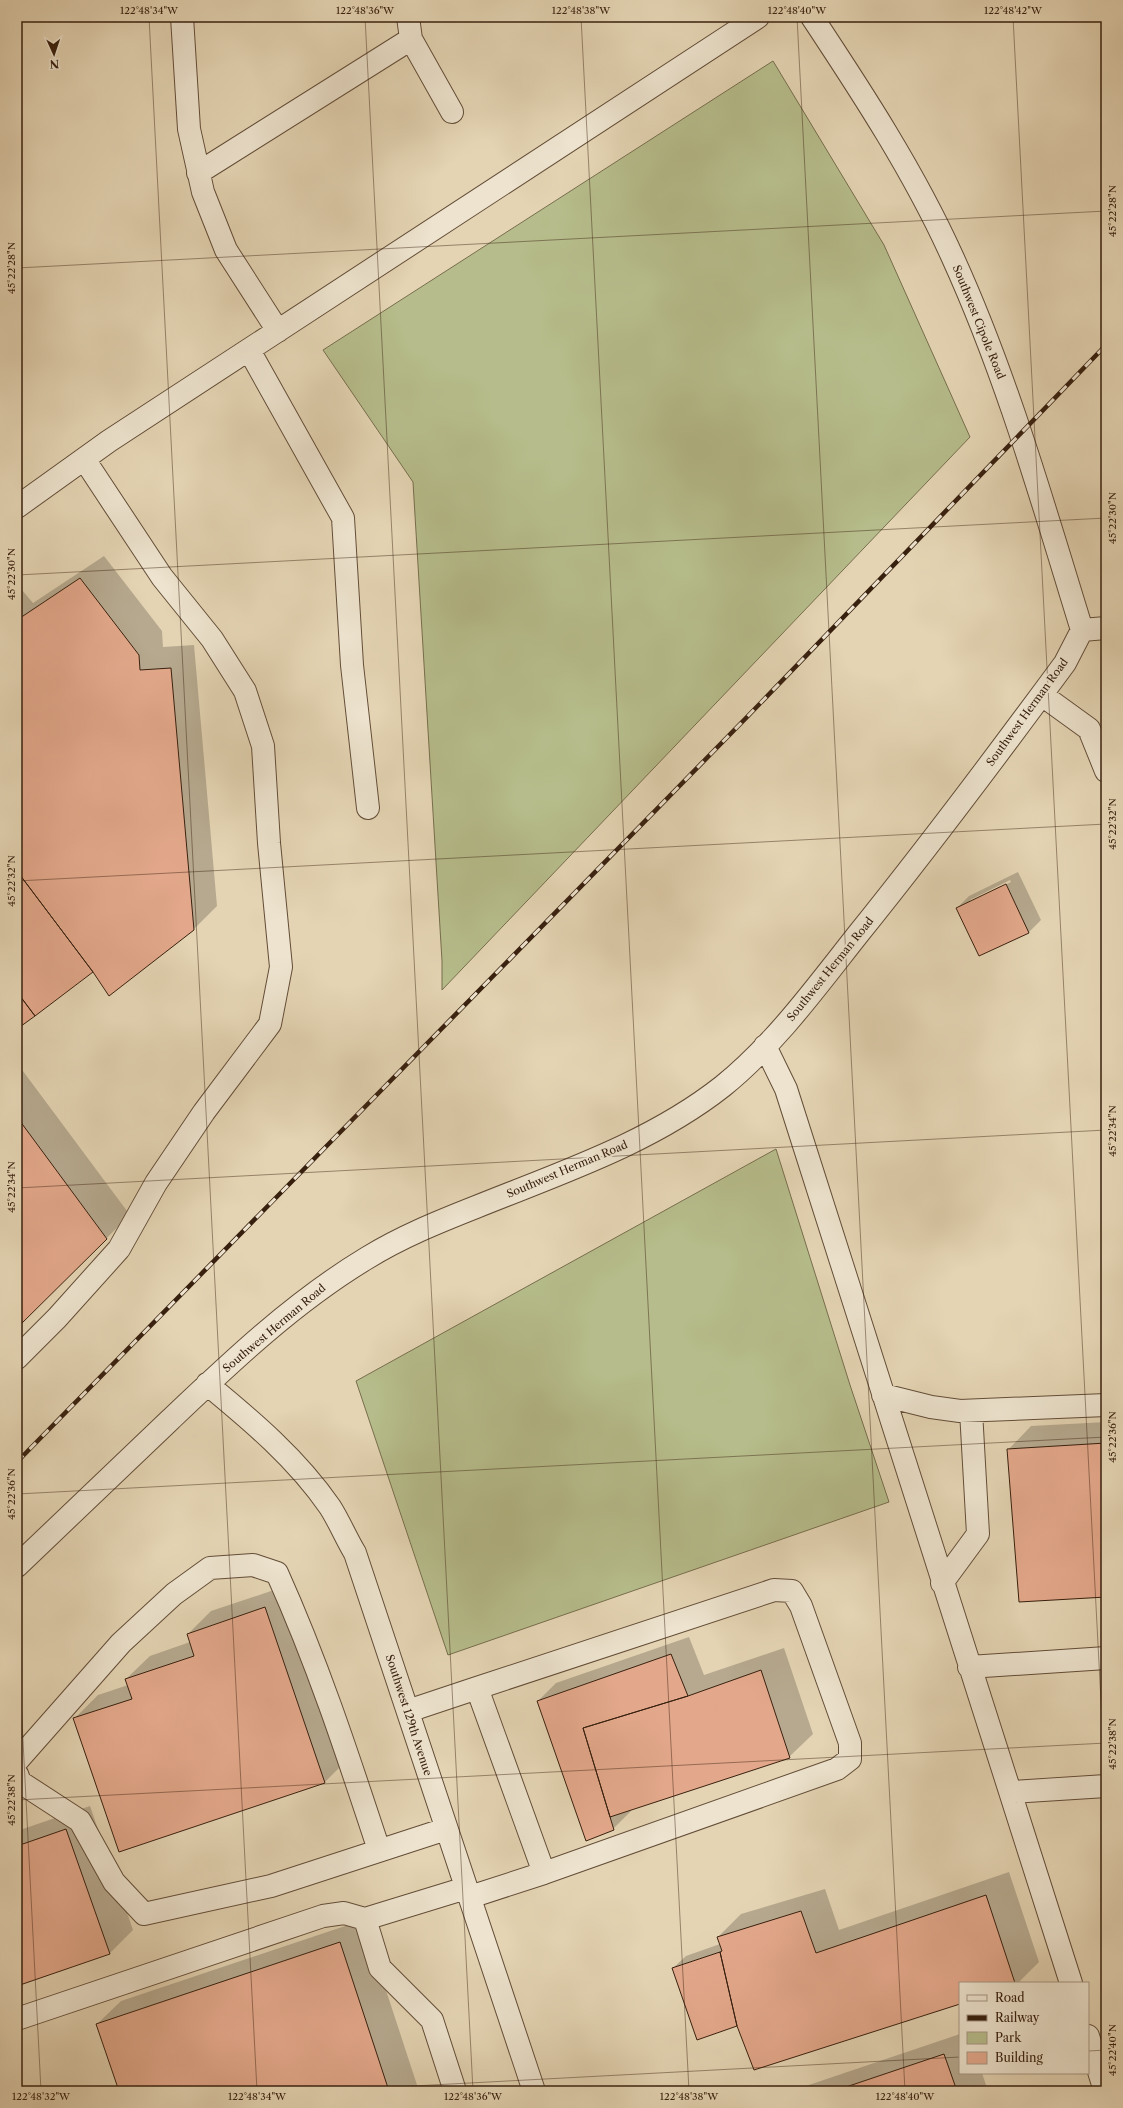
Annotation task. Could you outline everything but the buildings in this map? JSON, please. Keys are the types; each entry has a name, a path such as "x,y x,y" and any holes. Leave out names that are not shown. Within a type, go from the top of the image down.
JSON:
{"street":[{"path":"182,17 189,129 198,174 226,250 278,331"},
{"path":"408,17 411,39 452,112"},
{"path":"17,507 84,459 758,17"},
{"name":"Southwest Cipole Road","path":"812,17 863,95 910,172 952,255 988,341 1021,433 1082,630"},
{"path":"198,174 411,39"},
{"path":"249,350 343,518 352,665 368,808"},
{"path":"17,1358 57,1318 119,1249 156,1183 204,1112 270,1024 281,967 269,843 263,746 245,691 212,639 162,577 84,459"},
{"path":"1082,630 1106,628"},
{"name":"Southwest Herman Road","path":"17,1566 207,1384 266,1332 318,1290 368,1257 418,1230 611,1152 693,1107 723,1085 765,1046 801,1007 913,866 1065,663 1082,630"},
{"path":"1042,695 1097,725 1106,771"},
{"path":"765,1046 786,1089 942,1583 1011,1792 1071,1982"},
{"name":"Southwest 129th Avenue","path":"207,1384 259,1427 302,1473 330,1508 355,1553 534,2091"},
{"path":"883,1395 931,1407 960,1411 1106,1404"},
{"path":"942,1583 978,1534 971,1410"},
{"path":"17,1761 122,1643 174,1594 210,1568 253,1564 277,1573 297,1618 323,1683 379,1850"},
{"path":"17,2018 323,1916 344,1913 365,1919 544,1873 837,1769 850,1759 850,1743 801,1606 792,1591 774,1590 408,1711"},
{"path":"969,1666 1106,1658"},
{"path":"477,1688 544,1873"},
{"path":"17,1774 20,1782 80,1821 114,1882 144,1914 271,1886 446,1828"},
{"path":"1011,1792 1106,1786"},
{"path":"365,1919 380,1968 432,2020 455,2091"},
{"path":"1089,2039 1105,2091"}],"green space":[{"path":"773,61 884,245 970,437 442,990 442,961 413,482 323,350"},
{"path":"776,1149 850,1385 889,1502 448,1655 356,1381"}],"railway":[{"path":"17,1462 747,717 1106,345"}]}
